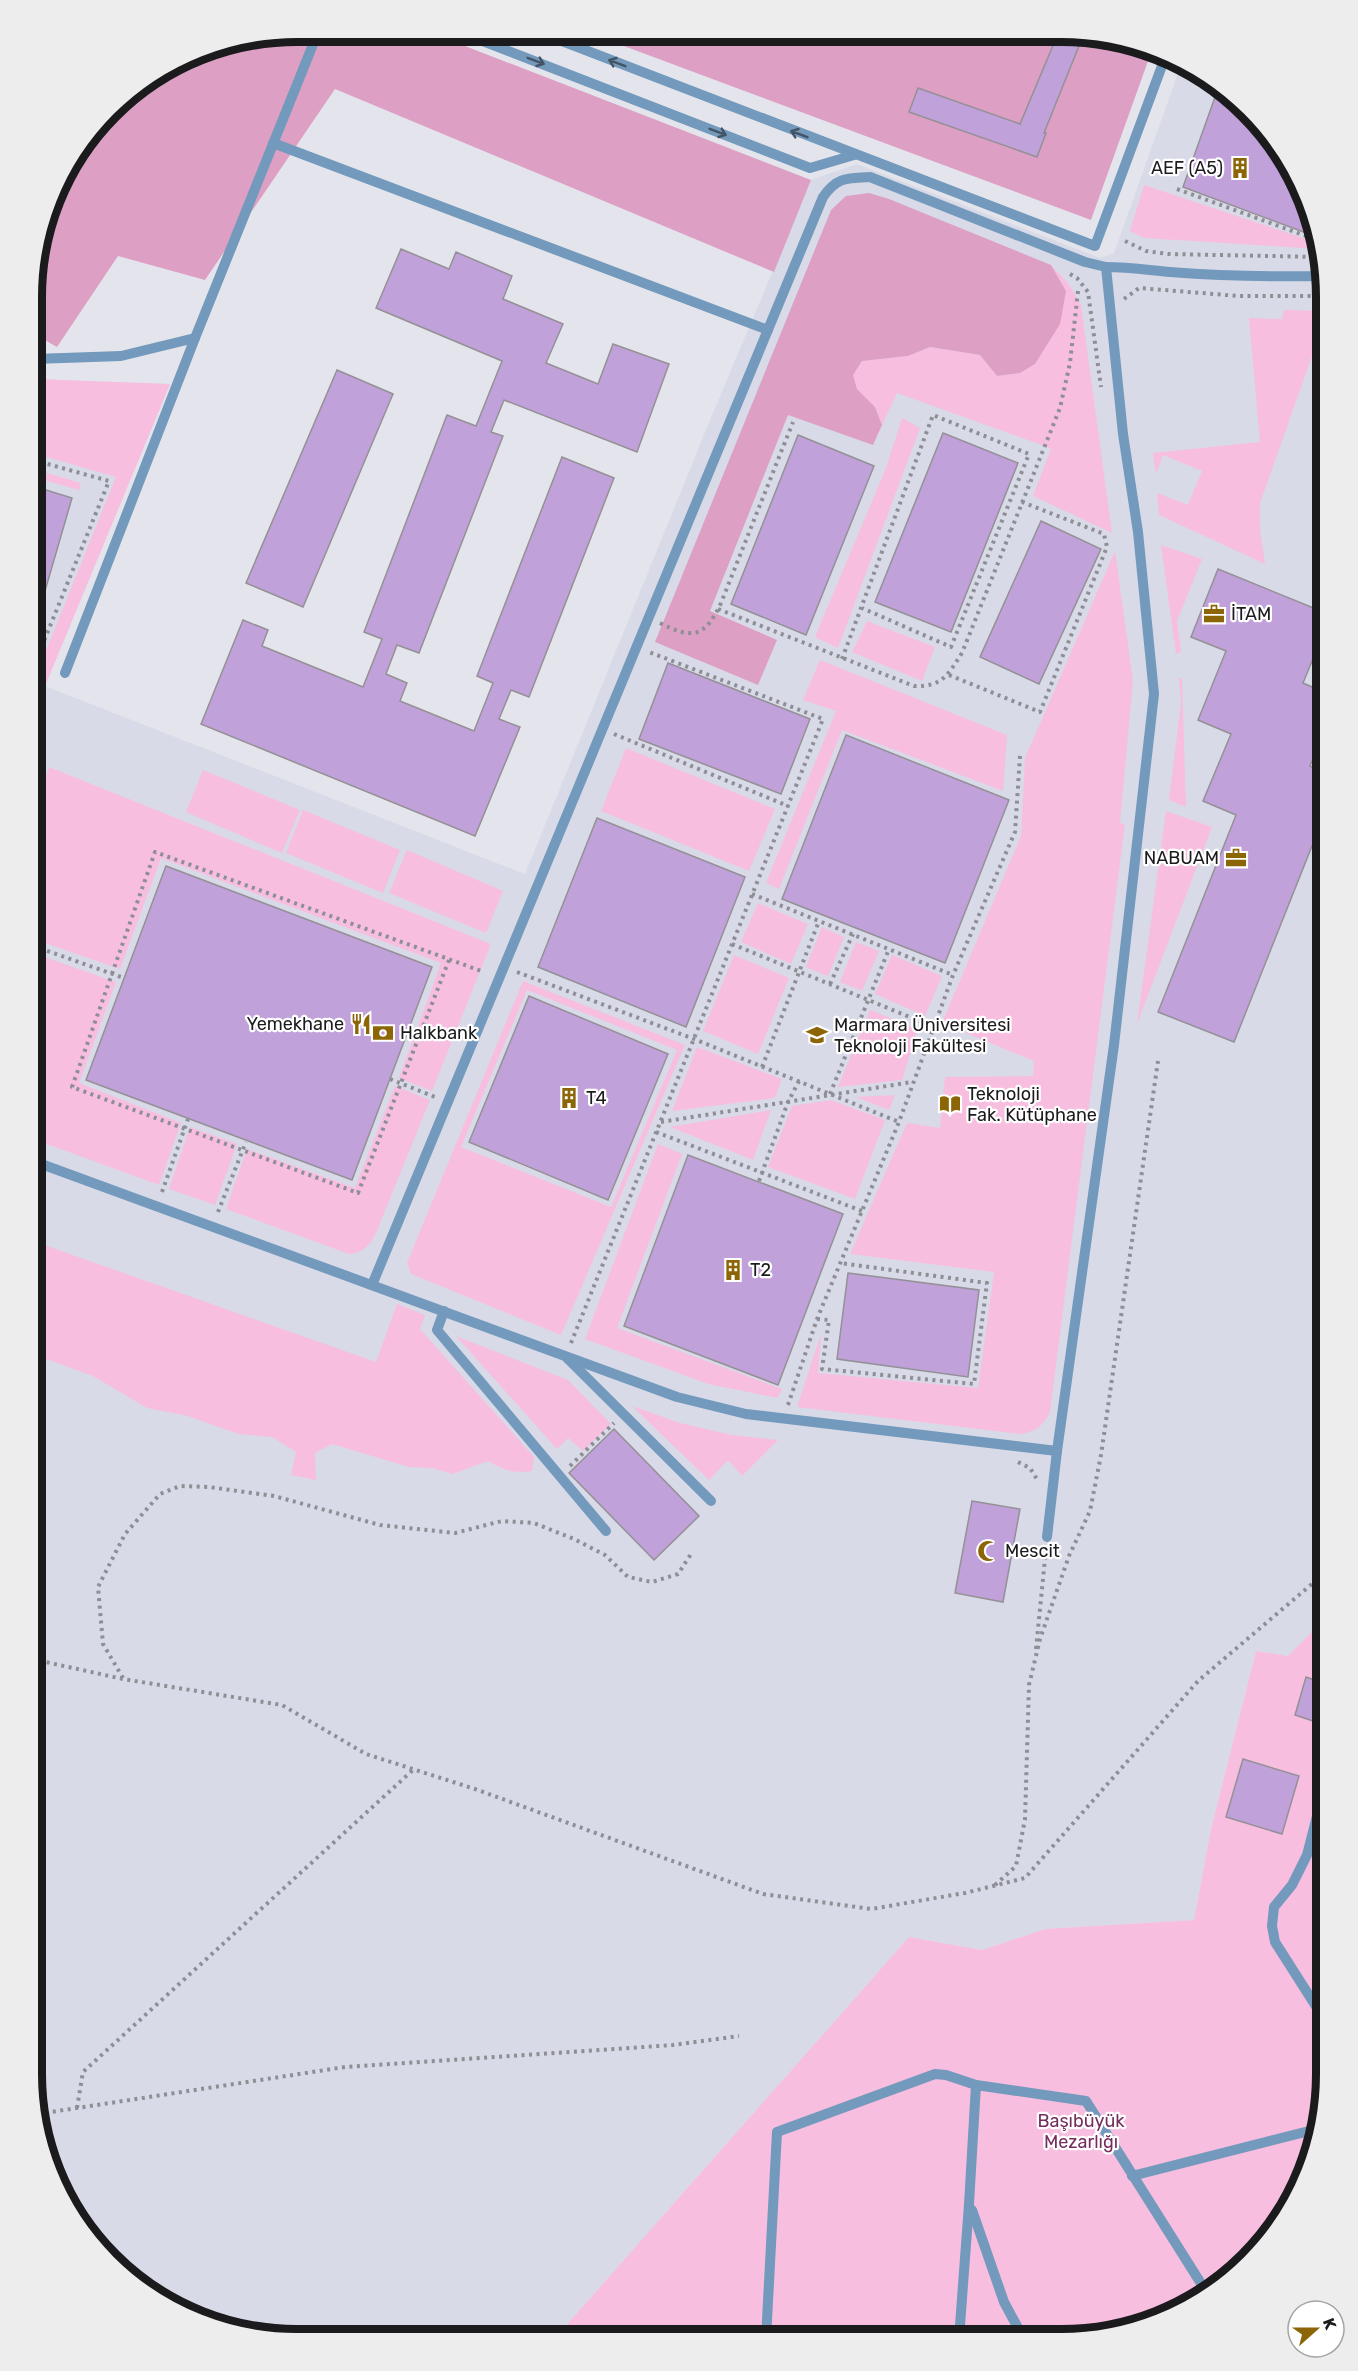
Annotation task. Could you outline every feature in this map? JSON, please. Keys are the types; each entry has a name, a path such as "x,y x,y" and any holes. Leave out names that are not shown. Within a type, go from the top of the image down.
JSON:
{"lane":[{"path":"65,673 195,338 314,42"},
{"path":"485,42 810,168 854,155"},
{"path":"564,42 1095,246 1163,63"},
{"path":"273,143 768,330"},
{"path":"372,1285 823,197 832,184 850,178 870,177 1085,262 1106,267 1268,277 1315,276"},
{"path":"1047,1537 1116,1034 1154,694 1138,532 1123,434 1106,267"},
{"path":"42,359 121,356 195,338"},
{"path":"42,1164 444,1311 567,1351 677,1397 711,1407 783,1419 1057,1451"},
{"path":"444,1311 437,1330 606,1531"},
{"path":"567,1351 623,1415 711,1501"},
{"path":"1316,1820 1307,1855 1292,1885 1274,1907 1272,1926 1275,1942 1316,2006"},
{"path":"767,2329 777,2132 935,2074 946,2075 976,2085 1086,2101 1203,2286"},
{"path":"959,2329 976,2085"},
{"path":"1132,2176 1309,2131"},
{"path":"969,2204 1004,2302 1019,2329"}],"path":[{"path":"1176,189 1308,237"},
{"path":"1125,241 1146,251 1168,254 1313,257"},
{"path":"1069,273 1077,278 1088,292 1102,398"},
{"path":"718,609 914,686 930,686 949,675 962,653 1060,408 1071,363 1078,291"},
{"path":"842,659 933,415 1029,454 951,647 862,608"},
{"path":"648,619 678,632 691,633 709,625 718,609 793,422"},
{"path":"42,462 109,481 42,646"},
{"path":"949,675 1040,712 1107,547 1104,534 1023,502"},
{"path":"570,1344 823,719 648,651"},
{"path":"614,734 788,806"},
{"path":"783,1419 817,1319 899,1122 953,975 1015,832 1020,756"},
{"path":"449,960 358,1193 72,1087 155,852 484,972"},
{"path":"752,894 953,975"},
{"path":"762,1067 819,921"},
{"path":"830,984 853,934"},
{"path":"732,944 934,1027"},
{"path":"42,949 124,978"},
{"path":"830,1095 889,949"},
{"path":"510,976 514,964"},
{"path":"518,972 694,1039 899,1122"},
{"path":"995,1886 1016,1866 1025,1820 1029,1685 1040,1639 1069,1556 1090,1511 1101,1455 1158,1061"},
{"path":"390,1079 435,1097"},
{"path":"759,1181 788,1102 799,1081"},
{"path":"660,1122 912,1082"},
{"path":"162,1192 188,1119"},
{"path":"656,1132 862,1211"},
{"path":"218,1212 246,1142"},
{"path":"156,1195 168,1199"},
{"path":"213,1215 224,1219"},
{"path":"817,1319 829,1320 822,1369 974,1384 987,1283 840,1263"},
{"path":"560,1476 623,1415"},
{"path":"123,1679 103,1644 98,1587 125,1534 160,1494 180,1486 209,1487 274,1496 380,1525 455,1533 502,1521 534,1523 574,1539 605,1555 628,1577 652,1582 678,1574 691,1554"},
{"path":"1034,1665 1047,1537"},
{"path":"42,1661 123,1679 282,1706 366,1754 415,1768 763,1894 872,1910 1025,1878 1198,1681 1316,1581"},
{"path":"77,2108 83,2072 415,1768"},
{"path":"45,2113 345,2067 673,2045 739,2036"}],"shaded area":[{"path":"297,42 455,42 811,180 774,272 335,89 205,280 118,256 57,347 42,339 44,264 61,199 76,169 105,129 129,105 155,85 199,61 247,47"},
{"path":"613,42 1061,42 1111,47 1149,58 1091,220"},
{"path":"1179,71 1229,105 1253,129 1282,169 1297,199 1307,231 1314,264 1316,297 1316,1628 1288,1656 1256,1651 1211,1829 1194,1920 1045,1929 982,1950 909,1937 563,2329 297,2329 247,2324 199,2310 169,2295 129,2266 105,2242 85,2216 61,2172 44,2107 42,2074 42,379 170,384 45,686 525,874 710,420 811,180 857,164 1100,258 1114,253"},
{"path":"869,193 1051,265 1066,291 1060,324 1035,364 1020,373 997,376 980,355 930,347 908,356 862,361 853,375 857,389 875,407 882,425 873,445 788,415 710,611 777,640 758,685 655,642 831,210 846,196"}],"green space":[{"path":"1144,185 1309,240 1311,249 1144,238 1130,231"},
{"path":"1051,265 1068,283 1081,305 1112,533 1033,496 1051,449 1039,444 897,393 873,445 882,425 875,407 857,389 852,375 862,361 908,356 930,347 980,355 997,376 1020,373 1035,364 1066,291"},
{"path":"1284,310 1316,311 1316,345 1260,503 1260,530 1265,564 1159,515 1157,493 1188,505 1202,471 1163,455 1156,474 1153,453 1260,442 1249,318 1282,319"},
{"path":"42,379 170,384 42,689 42,661 116,477 42,456"},
{"path":"902,418 920,428 838,648 815,637 886,468"},
{"path":"42,472 81,483 79,490 42,480"},
{"path":"1161,545 1202,559 1177,621 1181,652 1176,654"},
{"path":"1115,551 1133,681 1120,823 1125,824 1050,1412 1038,1427 1021,1434 797,1407 821,1334 818,1373 978,1388 994,1272 850,1254 907,1123 940,1128 945,1077 1033,1076 1034,1061 942,1023 1021,836 1025,758"},
{"path":"867,621 935,647 922,681 852,652"},
{"path":"820,660 1007,735 1003,791 842,730 779,889 766,883 836,711 803,700"},
{"path":"1179,678 1182,678 1186,807 1169,800 1181,703"},
{"path":"626,748 775,809 749,871 601,811"},
{"path":"49,767 491,944 432,1091 399,1078 441,963 161,858 120,969 42,942 42,792"},
{"path":"203,770 300,810 282,853 186,812"},
{"path":"303,810 400,850 383,893 286,853"},
{"path":"1166,811 1212,827 1137,1024"},
{"path":"407,850 503,891 486,933 389,893"},
{"path":"758,903 808,924 791,964 741,942"},
{"path":"822,927 844,937 828,976 806,967"},
{"path":"856,942 879,951 862,991 840,982"},
{"path":"734,955 789,978 758,1054 703,1031"},
{"path":"892,955 942,976 925,1016 875,994"},
{"path":"42,956 116,982 79,1083 181,1123 159,1185 42,1142"},
{"path":"523,981 685,1045 561,1335 411,1274 407,1263","holes":["527,990 677,1050 611,1207 461,1147"]},
{"path":"870,1010 918,1029 902,1080 838,1087"},
{"path":"697,1047 782,1079 775,1098 672,1111"},
{"path":"395,1086 430,1100 376,1233 366,1248 349,1254 226,1209 247,1149 355,1188"},
{"path":"895,1095 889,1110 856,1097"},
{"path":"831,1100 885,1120 855,1199 768,1167 792,1106"},
{"path":"771,1110 753,1160 670,1127"},
{"path":"190,1127 237,1144 215,1205 169,1189"},
{"path":"658,1144 682,1154 617,1328 782,1389 778,1398 708,1384 585,1339"},
{"path":"42,1244 376,1362 397,1304 425,1315 420,1329 534,1457 532,1471 509,1470 488,1461 453,1474 432,1468 409,1467 332,1444 315,1453 316,1480 291,1475 296,1452 272,1437 238,1434 188,1416 147,1408 93,1376 49,1360 42,1361"},
{"path":"456,1336 568,1380 611,1424 583,1451 568,1438 557,1449"},
{"path":"632,1406 680,1423 732,1435 778,1440 742,1476 728,1460 709,1480"},
{"name":"Başıbüyük Mezarlığı","path":"1316,1628 1316,2074 1314,2107 1297,2172 1282,2202 1253,2242 1229,2266 1189,2295 1159,2310 1094,2327 1061,2329 563,2329 909,1937 982,1950 1045,1929 1194,1920 1211,1829 1256,1651 1288,1656"}],"building":[{"path":"1054,42 1080,43 1044,133 1046,133 1037,157 909,112 918,88 1020,124"},
{"name":"AEF (A5)","path":"1216,95 1253,129 1273,155 1297,199 1308,234 1183,187"},
{"path":"401,249 449,269 456,252 512,276 503,299 563,324 546,363 598,384 613,344 669,364 637,452 504,400 491,432 503,436 419,653 397,645 386,674 407,683 400,701 474,731 493,683 477,676 562,457 614,478 529,697 511,690 499,719 520,727 475,836 201,724 243,620 268,630 262,646 363,687 382,639 364,632 447,415 476,426 502,361 376,308"},
{"path":"337,370 393,394 303,607 246,583"},
{"path":"943,433 1018,463 951,632 875,602"},
{"path":"798,435 874,466 806,635 731,604"},
{"path":"42,489 72,498 42,601"},
{"path":"1041,521 1101,549 1039,684 980,657"},
{"path":"1218,569 1316,609 1316,651 1303,683 1316,689 1316,751 1310,766 1316,769 1316,848 1312,846 1234,1042 1158,1012 1236,815 1203,801 1231,734 1198,720 1226,651 1191,637"},
{"path":"668,663 810,719 781,794 639,739"},
{"path":"846,735 1009,800 945,963 782,899"},
{"path":"597,818 745,877 686,1027 538,967"},
{"name":"Yemekhane","path":"166,866 432,967 352,1180 86,1080"},
{"name":"T4","path":"529,996 668,1054 608,1200 469,1142"},
{"name":"T2","path":"688,1155 843,1214 778,1385 624,1326"},
{"path":"848,1273 979,1290 968,1377 837,1359"},
{"path":"614,1429 699,1516 654,1560 569,1473"},
{"name":"Mescit","path":"972,1501 1020,1509 1003,1602 955,1593"},
{"path":"1306,1677 1316,1680 1316,1722 1295,1715"},
{"path":"1243,1759 1299,1776 1282,1834 1226,1817"}],"place":[{"name":"AEF (A5)","path":"1240,168"},
{"name":"İTAM","path":"1214,614"},
{"name":"NABUAM","path":"1236,858"},
{"name":"Yemekhane","path":"361,1024"},
{"name":"Halkbank","path":"383,1033"},
{"name":"Marmara Üniversitesi Teknoloji Fakültesi","path":"817,1035"},
{"name":"T4","path":"569,1098"},
{"name":"Teknoloji Fak. Kütüphane","path":"950,1104"},
{"name":"T2","path":"733,1270"},
{"name":"Mescit","path":"988,1551"}]}
